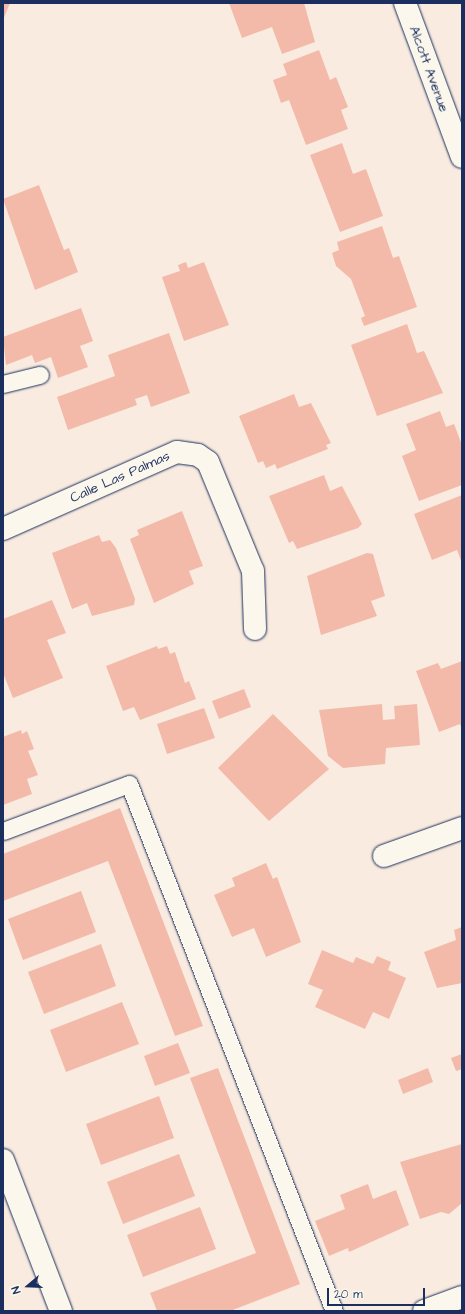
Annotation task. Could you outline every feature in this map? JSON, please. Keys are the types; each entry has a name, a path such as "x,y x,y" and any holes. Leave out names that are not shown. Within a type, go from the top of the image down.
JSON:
{"street":[{"name":"Alcott Avenue","path":"405,3 462,157"},
{"name":"Calle Las Palmas","path":"3,529 177,452 198,455 208,462 253,571 255,629"},
{"path":"384,856 462,828"},
{"path":"3,1160 8,1187 61,1311"},
{"path":"424,1311 462,1298"}],"lane":[{"path":"3,384 40,375"},
{"path":"3,830 129,784 334,1311"}],"building":[{"path":"3,3 10,3 3,20"},
{"path":"229,3 304,3 315,42 282,54 272,27 242,38"},
{"path":"319,50 330,80 336,77 348,107 341,110 348,129 306,145 289,100 281,103 273,80 287,75 283,64"},
{"path":"342,143 353,174 366,169 383,216 340,232 310,155"},
{"path":"39,185 64,250 69,248 78,272 35,290 3,199"},
{"path":"382,226 393,258 399,256 417,307 364,326 361,318 365,316 351,279 336,266 332,253 339,250 337,242"},
{"path":"186,262 188,268 204,262 229,325 184,341 162,277 180,271 178,265"},
{"path":"81,308 93,341 80,346 88,367 58,378 51,357 35,363 32,355 6,365 3,337"},
{"path":"407,324 417,353 424,351 443,393 377,416 351,345"},
{"path":"169,333 190,393 151,407 147,395 135,399 137,405 68,430 57,397 115,376 108,355"},
{"path":"294,394 299,407 311,403 331,443 326,445 328,449 277,469 275,464 266,468 263,461 258,463 239,416"},
{"path":"440,411 446,427 454,424 462,445 462,485 419,501 402,456 416,450 406,424"},
{"path":"324,475 330,491 342,486 362,524 358,528 297,549 293,541 289,543 269,496"},
{"path":"462,495 462,563 457,550 432,560 414,514"},
{"path":"182,511 203,566 189,571 194,584 154,603 130,539 139,535 137,530"},
{"path":"99,535 102,542 110,540 116,548 135,599 134,605 92,616 87,603 72,609 52,553"},
{"path":"367,553 373,554 385,596 371,601 377,616 321,635 307,576"},
{"path":"52,600 66,633 47,640 63,678 13,698 3,673 3,619"},
{"path":"157,646 158,649 167,646 170,654 175,652 185,683 189,681 196,699 140,720 134,707 123,711 106,666"},
{"path":"462,661 462,730 460,724 439,732 416,671 438,663 441,669"},
{"path":"244,689 251,707 219,719 212,701"},
{"path":"382,704 383,720 395,719 394,706 417,704 420,745 386,748 385,764 343,768 328,756 319,710"},
{"path":"204,708 215,738 167,754 157,724"},
{"path":"273,714 329,769 269,821 218,768"},
{"path":"21,730 22,734 27,731 34,749 28,751 38,775 27,779 32,794 3,805 3,737"},
{"path":"120,808 203,1026 175,1036 108,861 3,901 3,854"},
{"path":"266,863 273,879 277,877 301,942 266,957 254,928 232,937 214,895 235,886 232,878"},
{"path":"81,891 96,932 23,960 8,919"},
{"path":"462,927 462,983 437,988 424,952 456,940 454,930"},
{"path":"101,944 116,986 44,1014 28,972"},
{"path":"322,950 353,963 356,957 373,964 377,956 391,962 388,970 406,978 389,1019 373,1012 365,1029 315,1007 323,990 308,984"},
{"path":"122,1002 139,1044 66,1072 50,1030"},
{"path":"178,1043 190,1073 155,1086 144,1056"},
{"path":"462,1054 462,1069 456,1071 451,1058"},
{"path":"218,1068 300,1284 230,1311 157,1311 150,1293 256,1253 190,1078"},
{"path":"428,1068 433,1082 403,1094 398,1080"},
{"path":"159,1096 174,1138 101,1165 86,1124"},
{"path":"462,1144 462,1203 449,1214 441,1212 420,1219 400,1162"},
{"path":"179,1154 195,1196 123,1224 107,1182"},
{"path":"368,1184 373,1199 396,1190 409,1225 349,1252 348,1248 329,1256 315,1221 345,1209 340,1195"},
{"path":"200,1207 216,1249 143,1277 127,1235"}]}
